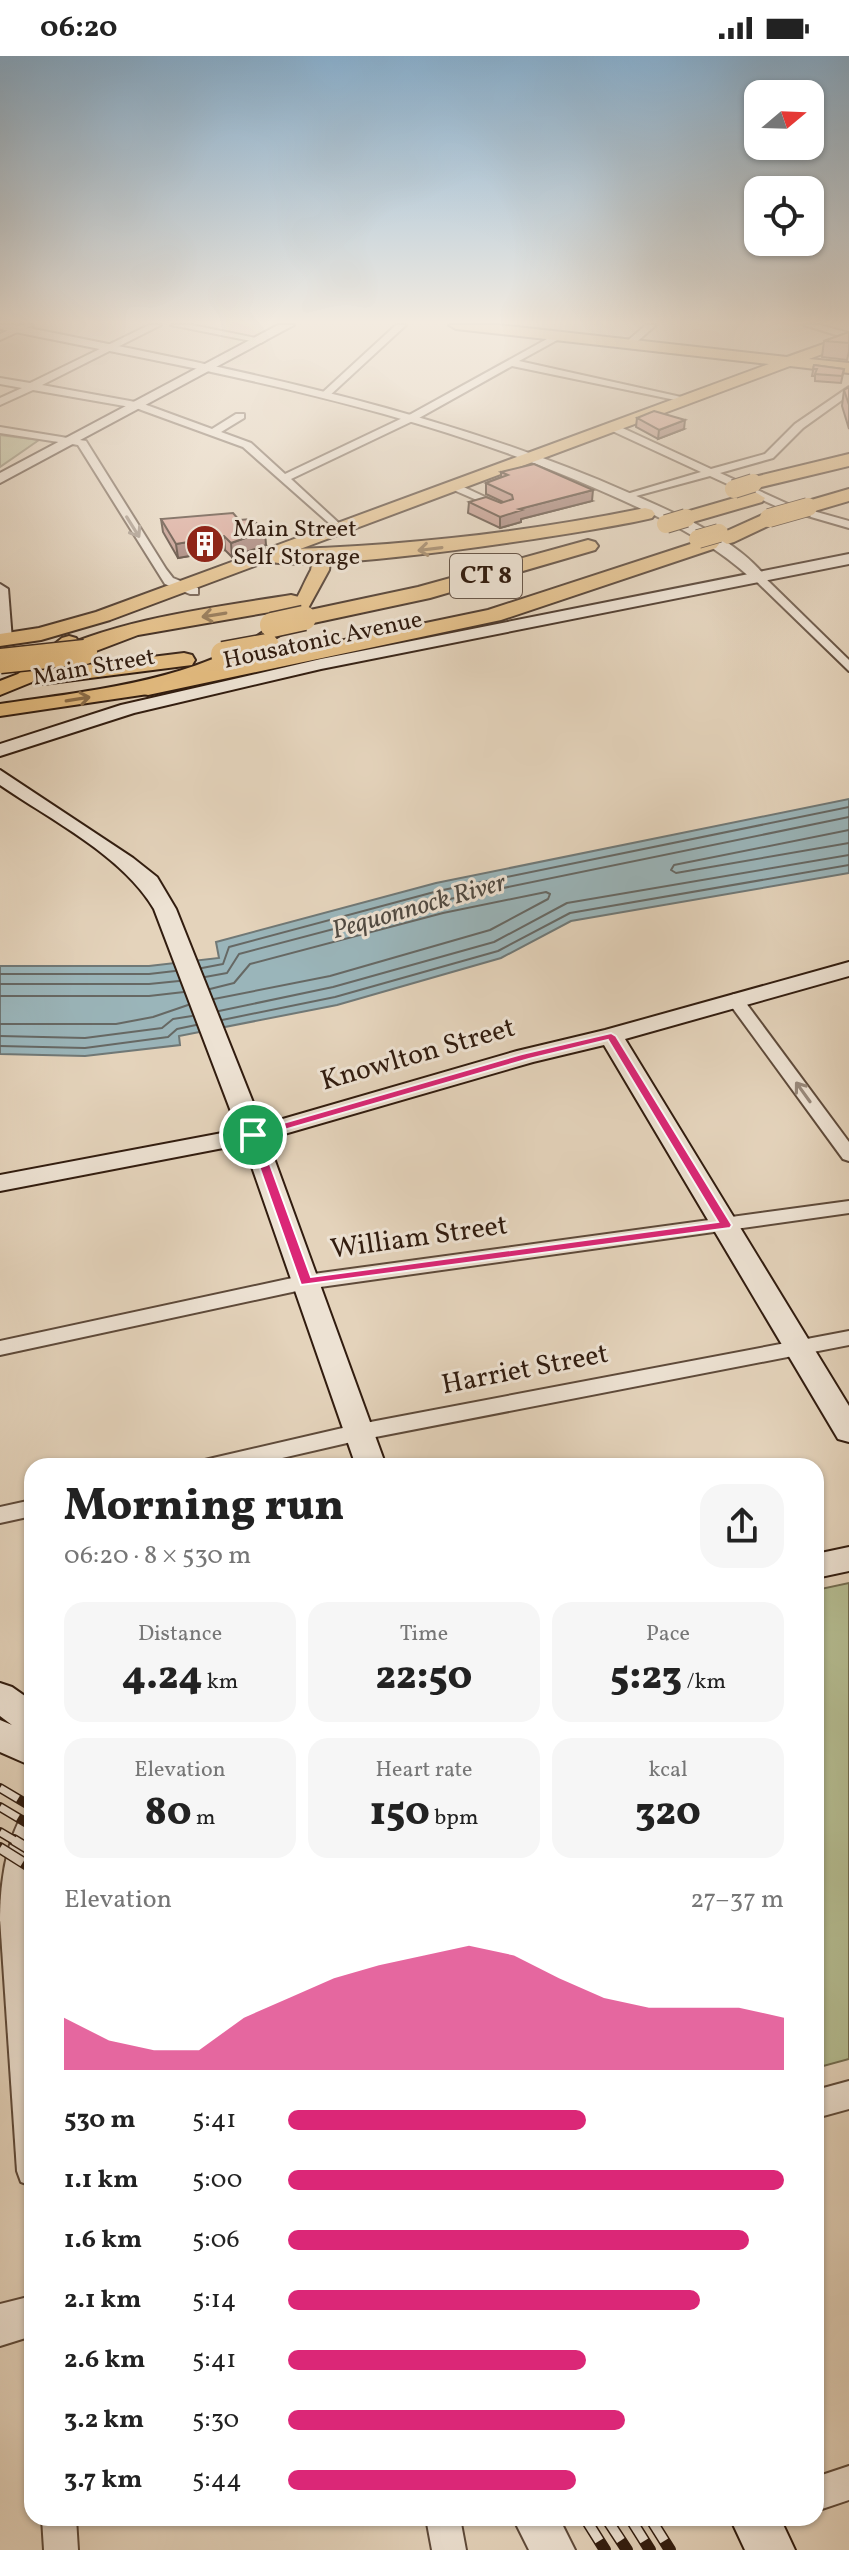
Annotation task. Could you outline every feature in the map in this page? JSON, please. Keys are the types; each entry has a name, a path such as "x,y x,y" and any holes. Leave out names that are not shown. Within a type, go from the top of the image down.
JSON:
{"highway":[{"path":"754,491 849,460"},
{"name":"CT 8","path":"0,682 41,672 223,654 270,635 298,610 457,584 666,516 754,491 849,472"},
{"path":"148,688 493,615 769,518 849,495"},
{"path":"264,556 310,548 380,554 666,516"},
{"path":"41,672 81,645 122,631 298,610 316,598 437,574 666,516"},
{"name":"CT 8","path":"2,647 270,635 469,604 713,538"}],"main road":[{"path":"0,479 72,441"},
{"path":"310,548 338,528 572,441"},
{"name":"Main Street","path":"2,705 148,688 223,661 293,619 320,570 320,562 310,548"},
{"name":"Main Street","path":"2,647 187,588 264,556"},
{"name":"Housatonic Avenue","path":"0,750 128,709 209,689 849,559"},
{"name":"Main Street","path":"2,705 25,678 41,672 80,643 187,588"},
{"path":"0,589 2,647"},
{"name":"Main Street","path":"80,643 103,616"},
{"path":"0,776 126,862 149,882 165,909 253,1135 368,1458"},
{"name":"Knowlton Street","path":"0,1183 253,1135 526,1056 611,1036 849,969"},
{"path":"611,1036 849,1431"},
{"path":"824,1564 849,1559"},
{"path":"0,1697 24,1714"},
{"path":"0,1735 24,1747"},
{"path":"758,2526 771,2550"}],"street":[{"path":"78,441 161,571 169,581 187,588"},
{"path":"236,441 254,449 338,528"},
{"path":"285,478 362,441"},
{"path":"489,441 625,496 724,545 849,667"},
{"path":"644,441 784,506 849,525"},
{"path":"625,496 769,456 784,441"},
{"path":"453,486 504,509"},
{"path":"734,999 849,1155"},
{"name":"William Street","path":"0,1348 306,1282 849,1207"},
{"name":"Harriet Street","path":"248,1458 360,1432 849,1338"},
{"path":"0,1515 24,1510"},
{"path":"22,1916 24,1967"},
{"path":"824,2102 849,2095"},
{"path":"0,2325 24,2318"},
{"path":"824,2491 849,2483"},
{"path":"60,2526 61,2550"},
{"path":"444,2526 449,2550"},
{"path":"540,2526 553,2550"}],"green space":[{"path":"0,441 37,441 0,467"},
{"path":"849,1583 849,2059 824,2066 824,1588"}],"water":[{"name":"Pequonnock River","path":"849,799 849,873 571,921 501,958 337,1005 179,1036 180,1045 85,1056 0,1054 0,966 149,966 219,958 216,942 436,883"}],"building":[{"path":"534,464 593,490 500,517 469,502 486,497 501,503 513,499 512,495 486,483 508,475 501,472"},
{"path":"233,513 239,520 252,519 265,531 231,543 224,536 176,544 161,519"}],"railway":[{"path":"0,1788 24,1802"},
{"path":"0,1807 24,1821"},
{"path":"0,1832 17,1842"},
{"path":"14,1840 24,1846"},
{"path":"0,1848 24,1863"},
{"path":"590,2526 605,2550"},
{"path":"611,2526 627,2550"},
{"path":"635,2526 650,2550"},
{"path":"655,2526 670,2550"}],"place":[{"name":"Main Street Self Storage","path":"205,544"}],"route":[{"path":"611,1036 726,1225 306,1282 253,1135 526,1056 611,1036"}]}
